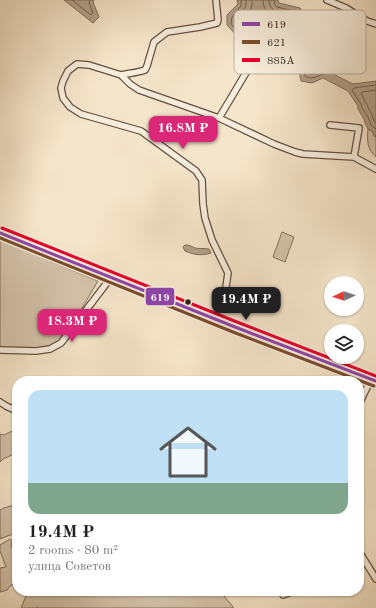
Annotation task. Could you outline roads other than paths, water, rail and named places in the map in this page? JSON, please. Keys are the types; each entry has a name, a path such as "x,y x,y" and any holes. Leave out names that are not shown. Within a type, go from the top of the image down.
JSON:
{"main road":[{"path":"0,233 213,319 363,376"}],"street":[{"path":"121,75 138,73 145,70 154,42 167,32 217,23 216,0"},
{"path":"327,0 349,10"},
{"path":"366,20 376,24"},
{"path":"213,319 226,287 228,273 212,240 205,218 202,180 196,171 141,132 81,114 70,107 63,98 61,88 68,71 77,64 89,65 121,75 139,90 219,118 274,144 295,152 303,154 354,157 376,169"},
{"path":"219,118 245,74"},
{"path":"330,125 359,128 354,157"},
{"path":"0,350 36,351 50,349 61,343 110,277"},
{"path":"364,395 373,380"},
{"path":"0,402 12,409"},
{"path":"364,560 376,579"}],"water":[{"path":"64,0 94,0 93,2 99,17 93,23"},
{"path":"237,0 278,0 279,3 300,8 301,10 234,10 234,33 227,25 227,15 238,4"},
{"path":"300,74 333,74 353,84 376,81 376,136 374,136 373,132 368,129 358,106 348,91 323,78 312,83 301,81"},
{"path":"185,245 195,248 209,249 211,253 198,255 185,251 183,247"}]}
